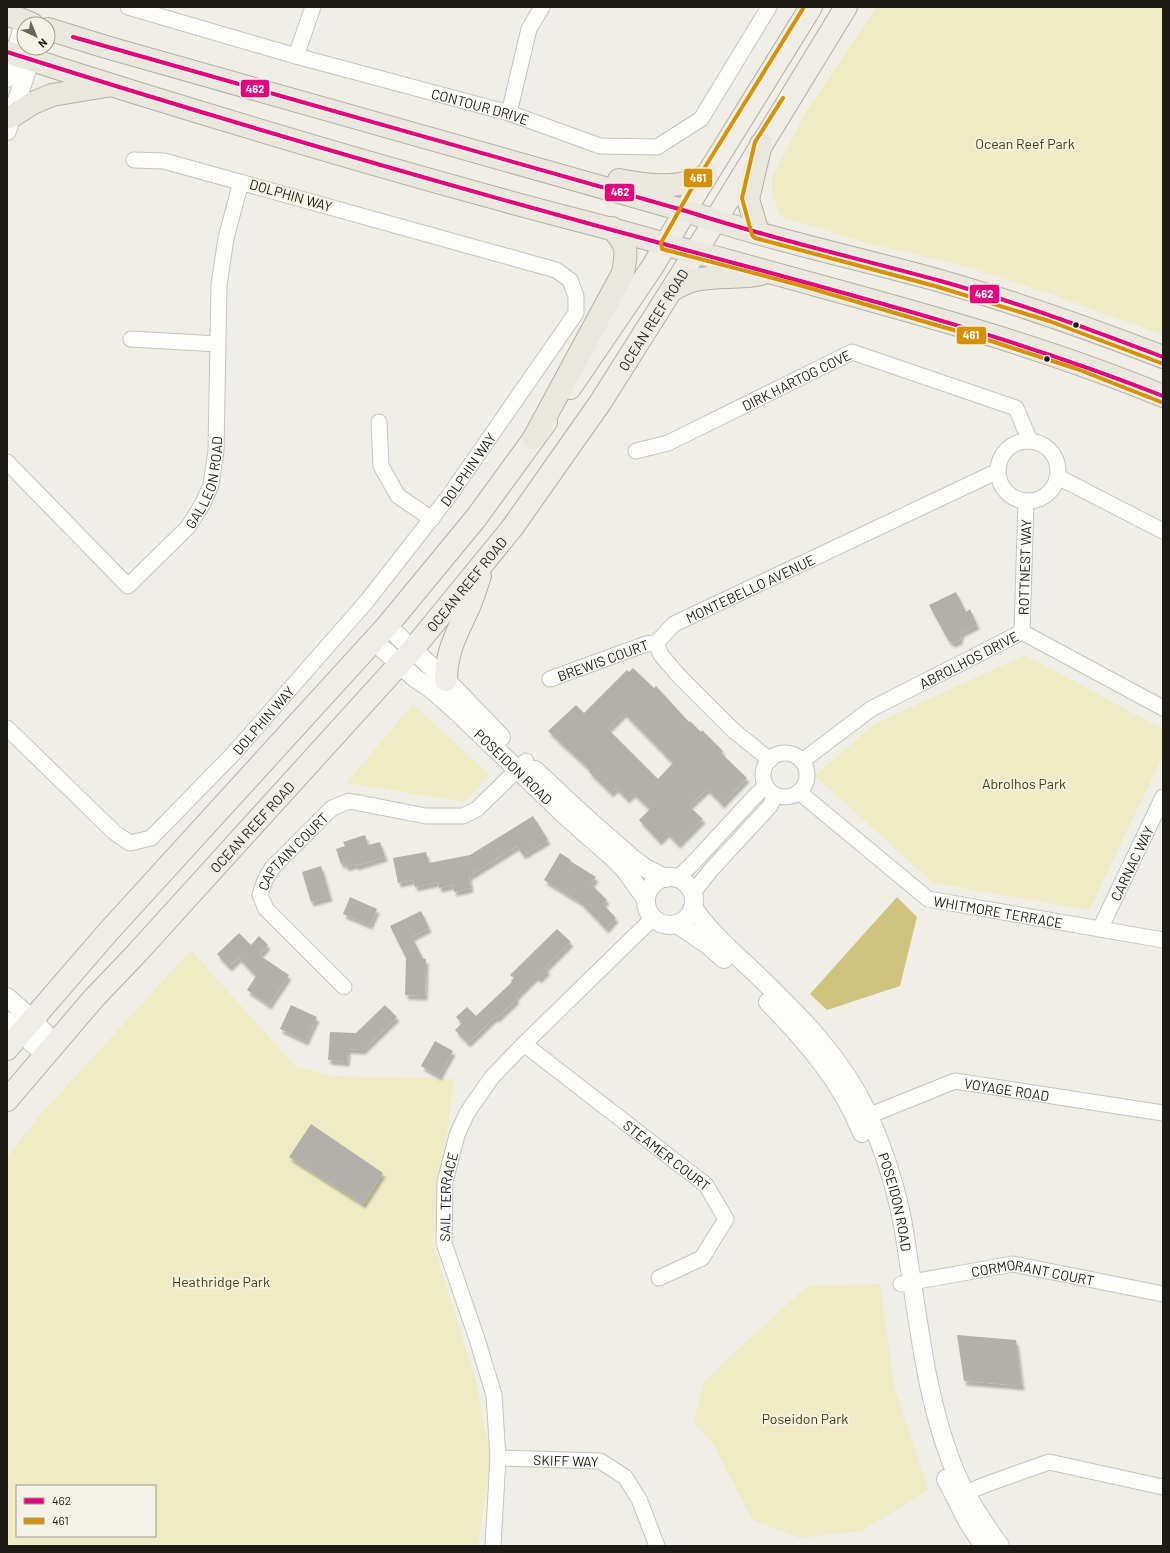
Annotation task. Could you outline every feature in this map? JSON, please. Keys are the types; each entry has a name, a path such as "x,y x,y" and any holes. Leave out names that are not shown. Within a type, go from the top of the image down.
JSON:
{"highway":[{"path":"56,32 114,50 467,148 686,211 715,221 937,280 1069,321 1163,356"},
{"path":"29,56 179,107 489,197 612,228 666,245 899,308 1045,351 1163,396"},
{"path":"9,124 33,103 52,95 111,85"},
{"path":"758,233 748,199 762,144"},
{"path":"467,148 510,147 601,176 648,185 688,183 707,175"},
{"path":"534,438 623,273 626,256 624,242 612,228"},
{"path":"672,290 694,280 716,277 746,277 768,272"}],"main road":[{"name":"OCEAN REEF ROAD","path":"17,1031 380,634 476,518 534,438 640,285 811,7"},
{"name":"OCEAN REEF ROAD","path":"7,1100 94,998 137,953 406,656 485,562 533,498 596,409 715,221 846,7"},
{"path":"446,680 446,666 451,645 469,607 485,562"}],"street":[{"name":"CONTOUR DRIVE","path":"128,7 296,56 509,113 600,146 657,147 701,119 769,7"},
{"path":"296,56 313,7"},
{"path":"509,113 529,28 542,7"},
{"path":"7,78 19,56"},
{"path":"9,124 20,56"},
{"name":"DOLPHIN WAY","path":"7,728 115,833 130,843 151,838 234,753 367,601 432,519 576,313 576,296 570,280 556,270 164,161 134,160"},
{"name":"GALLEON ROAD","path":"7,462 128,586 188,527 202,505 211,485 216,452 220,285 226,238 241,182"},
{"path":"131,339 218,344"},
{"name":"DIRK HARTOG COVE","path":"636,451 668,443 852,352 1016,408 1030,441"},
{"path":"379,422 381,466 398,496 432,519"},
{"path":"1023,441 1030,441 1040,443 1049,449 1055,457 1058,468 1058,477 1054,486 1047,494 1038,500 1026,501 1016,499 1007,493 1001,484 998,471 1000,461 1005,452 1013,445 1023,441"},
{"name":"MONTEBELLO AVENUE","path":"656,644 674,624 998,471"},
{"path":"1058,477 1163,531"},
{"name":"ROTTNEST WAY","path":"1022,632 1026,501"},
{"name":"ABROLHOS DRIVE","path":"802,761 871,709 1022,632 1163,708"},
{"name":"POSEIDON ROAD","path":"380,634 406,656 446,680 570,820 625,870 646,899"},
{"name":"BREWIS COURT","path":"550,679 646,644 656,644"},
{"path":"656,644 661,655 678,675 734,731 770,760"},
{"name":"POSEIDON ROAD","path":"406,656 416,678 582,814 633,859 645,868 671,878"},
{"path":"770,760 764,771 763,777 771,791 770,806 710,871 693,900 687,917 677,924 664,924 653,918 647,909 646,899 652,886 656,882 671,878 697,859 755,796 771,791 786,797 793,796 799,792 805,784 807,770 802,761 794,755 786,753 777,755 770,760"},
{"name":"CAPTAIN COURT","path":"344,987 266,909 260,895 265,880 272,868 332,808 349,801 426,816 463,816 477,808 522,765"},
{"name":"WHITMORE TERRACE","path":"799,792 928,899 1163,940"},
{"name":"CARNAC WAY","path":"1100,929 1163,797"},
{"path":"671,878 688,886 693,900"},
{"name":"POSEIDON ROAD","path":"693,900 707,927 804,1020 823,1043 842,1069 858,1095 863,1118"},
{"name":"SAIL TERRACE","path":"492,1546 498,1458 494,1395 477,1338 444,1244 445,1182 457,1135 466,1113 492,1077 653,918"},
{"name":"POSEIDON ROAD","path":"677,924 708,944 786,1021 813,1051 863,1118 891,1175 900,1210 907,1283 935,1411 969,1524 984,1546"},
{"path":"7,997 17,1031 50,1050"},
{"name":"STEAMER COURT","path":"524,1044 706,1185 726,1219 702,1258 659,1278"},
{"name":"VOYAGE ROAD","path":"863,1118 955,1081 1163,1113"},
{"name":"CORMORANT COURT","path":"907,1283 1013,1264 1163,1294"},
{"name":"SKIFF WAY","path":"498,1458 600,1461 625,1477 639,1499 657,1546"},
{"path":"960,1495 1049,1462 1163,1487"},
{"name":"POSEIDON ROAD","path":"960,1495 982,1521 1000,1546"}],"green space":[{"name":"Ocean Reef Park","path":"877,7 1163,7 1163,335 1053,295 970,268 863,242 781,217 772,195 772,178 805,113"},
{"name":"Abrolhos Park","path":"1025,655 1163,729 1163,756 1089,910 933,883 815,776 874,724"},
{"path":"413,704 489,775 465,802 346,783"},
{"name":"Heathridge Park","path":"191,950 295,1066 332,1076 454,1079 433,1244 475,1377 491,1459 478,1546 7,1546 7,1157 41,1114"},
{"name":"Poseidon Park","path":"880,1284 895,1390 928,1490 862,1531 800,1538 753,1521 713,1444 694,1423 703,1384 721,1365 807,1286"}],"shaded area":[{"path":"897,897 917,917 900,986 827,1010 810,994"}],"building":[{"path":"956,592 966,612 970,609 977,625 961,633 960,640 953,643 948,640 929,605"},
{"path":"633,668 654,688 656,686 689,722 690,721 701,732 702,730 723,751 721,753 747,778 722,804 707,789 689,806 703,819 678,844 667,833 659,841 639,820 650,809 633,793 627,799 616,788 611,793 589,772 590,770 548,731 576,705 584,713 627,670 629,672","holes":["624,713 673,763 658,779 608,729"]},
{"path":"533,816 548,840 523,855 517,846 469,876 471,888 454,892 453,885 439,888 438,882 415,887 413,880 398,883 393,858 426,852 429,863 470,855"},
{"path":"365,835 368,845 380,842 385,857 356,866 355,864 346,867 345,863 341,864 336,849 345,846 343,842"},
{"path":"560,853 596,877 591,884 607,900 603,904 616,918 606,929 580,902 544,880"},
{"path":"321,866 330,897 311,902 302,872"},
{"path":"350,897 377,909 370,925 343,914"},
{"path":"421,911 429,928 412,937 423,959 426,959 425,996 405,995 406,958 390,926"},
{"path":"557,929 571,942 545,968 548,970 539,979 536,976 515,997 517,999 497,1018 495,1017 468,1043 455,1030 462,1023 456,1017 467,1007 476,1016 512,982 511,981 514,978 510,975"},
{"path":"239,933 251,945 259,936 268,945 259,955 289,975 269,1005 247,990 256,976 239,958 229,967 217,954"},
{"path":"291,1005 317,1017 306,1041 280,1029"},
{"path":"385,1005 397,1017 363,1050 348,1049 347,1062 328,1060 330,1032 356,1033"},
{"path":"435,1041 453,1051 439,1076 421,1066"},
{"path":"311,1124 383,1173 363,1204 289,1157"},
{"path":"957,1335 1016,1340 1022,1386 964,1381"}],"transit line":[{"name":"461","path":"804,7 689,193 661,243 662,249 799,285 991,341 1077,369 1161,402"},
{"name":"462","path":"73,37 686,211 748,230 966,288 1051,316 1163,357"},
{"name":"462","path":"7,52 175,104 428,179 803,282 985,334 1044,353 1163,396"},
{"name":"461","path":"783,98 755,142 742,198 752,235 755,238 935,286 1049,321 1161,363"}]}
